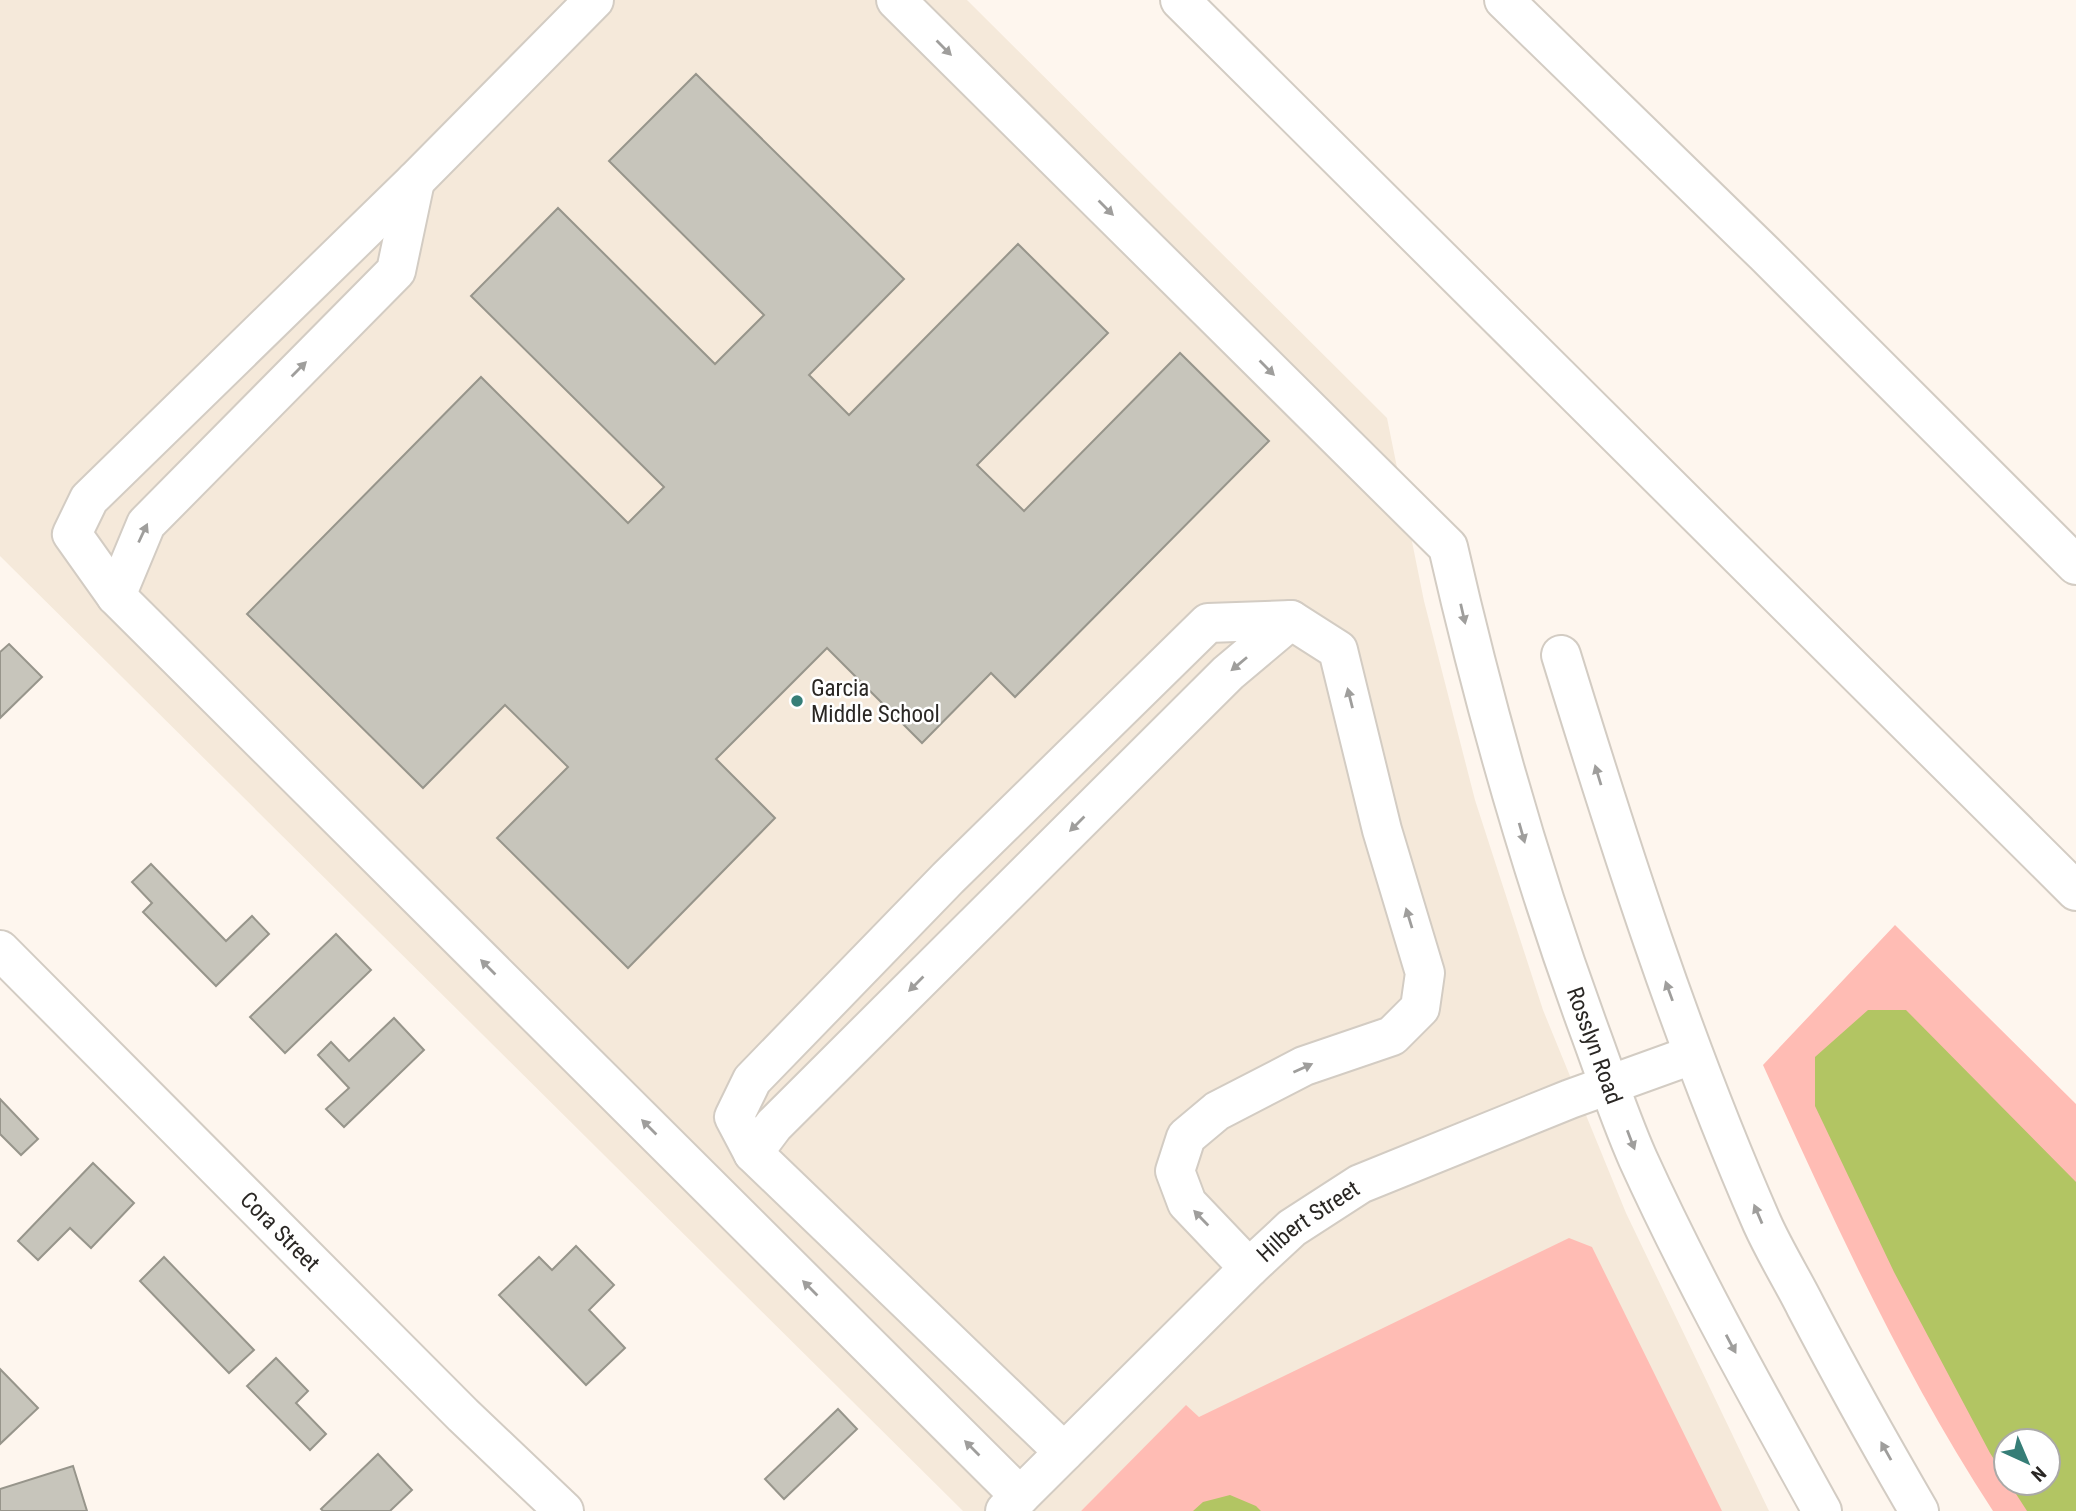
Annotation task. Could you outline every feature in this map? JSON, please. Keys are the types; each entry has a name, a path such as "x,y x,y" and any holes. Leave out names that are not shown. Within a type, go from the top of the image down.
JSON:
{"street":[{"path":"594,0 415,181 89,499 72,534 116,596 1012,1504"},
{"name":"Rosslyn Road","path":"896,0 1448,547 1476,669 1525,845 1570,978 1637,1157 1702,1291 1822,1511"},
{"path":"1180,0 2076,891"},
{"path":"1504,0 1776,264 2076,565"},
{"path":"116,596 146,524 396,271 415,181"},
{"path":"753,1153 774,1125 1228,673 1291,620"},
{"path":"1064,1452 753,1153 734,1117 752,1080 967,859 1208,623 1291,620 1338,650 1382,830 1425,972 1420,1008 1392,1036 1304,1066 1217,1111 1186,1137 1175,1171 1187,1203 1248,1268"},
{"path":"1561,654 1611,817 1692,1055 1763,1226 1919,1511"},
{"name":"Cora Street","path":"0,950 463,1415 564,1511"},
{"name":"Hilbert Street","path":"1012,1504 1248,1268 1292,1228 1360,1184 1692,1055"}],"shaded area":[{"name":"Garcia Middle School","path":"0,0 967,0 1387,418 1424,601 1475,800 1543,1010 1626,1213 1769,1511 1301,1511 1186,1406 1081,1511 963,1511 0,556"},
{"path":"1895,925 2076,1104 2076,1511 1993,1511 1928,1403 1842,1236 1763,1065"},
{"path":"1868,1010 1906,1010 2076,1182 2076,1511 2027,1511 2018,1497 2062,1497 2062,1427 1992,1427 1992,1456 1990,1453 1894,1272 1815,1106 1815,1057"},
{"path":"1569,1238 1592,1247 1722,1511 1081,1511 1186,1405 1199,1417"},
{"path":"1230,1495 1256,1506 1261,1511 1193,1511 1203,1502"}],"building":[{"path":"696,74 904,279 809,375 849,415 1018,244 1108,333 977,465 1024,511 1180,353 1269,441 1015,697 991,673 922,743 827,648 716,759 775,818 628,968 497,838 568,767 505,705 423,788 247,614 481,377 628,523 664,487 471,296 558,208 715,364 764,315 609,161"},
{"path":"9,644 42,677 0,718 0,652"},
{"path":"151,864 226,941 252,916 269,934 216,986 143,912 152,903 132,882"},
{"path":"336,934 371,970 285,1053 250,1017"},
{"path":"394,1018 424,1050 344,1127 326,1109 349,1088 318,1055 331,1042 349,1061"},
{"path":"0,1099 38,1139 21,1155 0,1134"},
{"path":"93,1163 134,1203 91,1248 70,1228 38,1260 18,1241"},
{"path":"576,1246 614,1285 589,1310 625,1348 586,1385 499,1295 539,1257 552,1270"},
{"path":"164,1257 254,1350 229,1373 140,1281"},
{"path":"276,1358 308,1391 296,1403 326,1434 310,1450 247,1386"},
{"path":"0,1369 38,1408 0,1444"},
{"path":"838,1409 857,1429 784,1499 765,1479"},
{"path":"378,1454 412,1490 390,1511 321,1509"},
{"path":"73,1466 87,1511 0,1511 0,1489"}],"place":[{"name":"Garcia Middle School","path":"797,701"}]}
